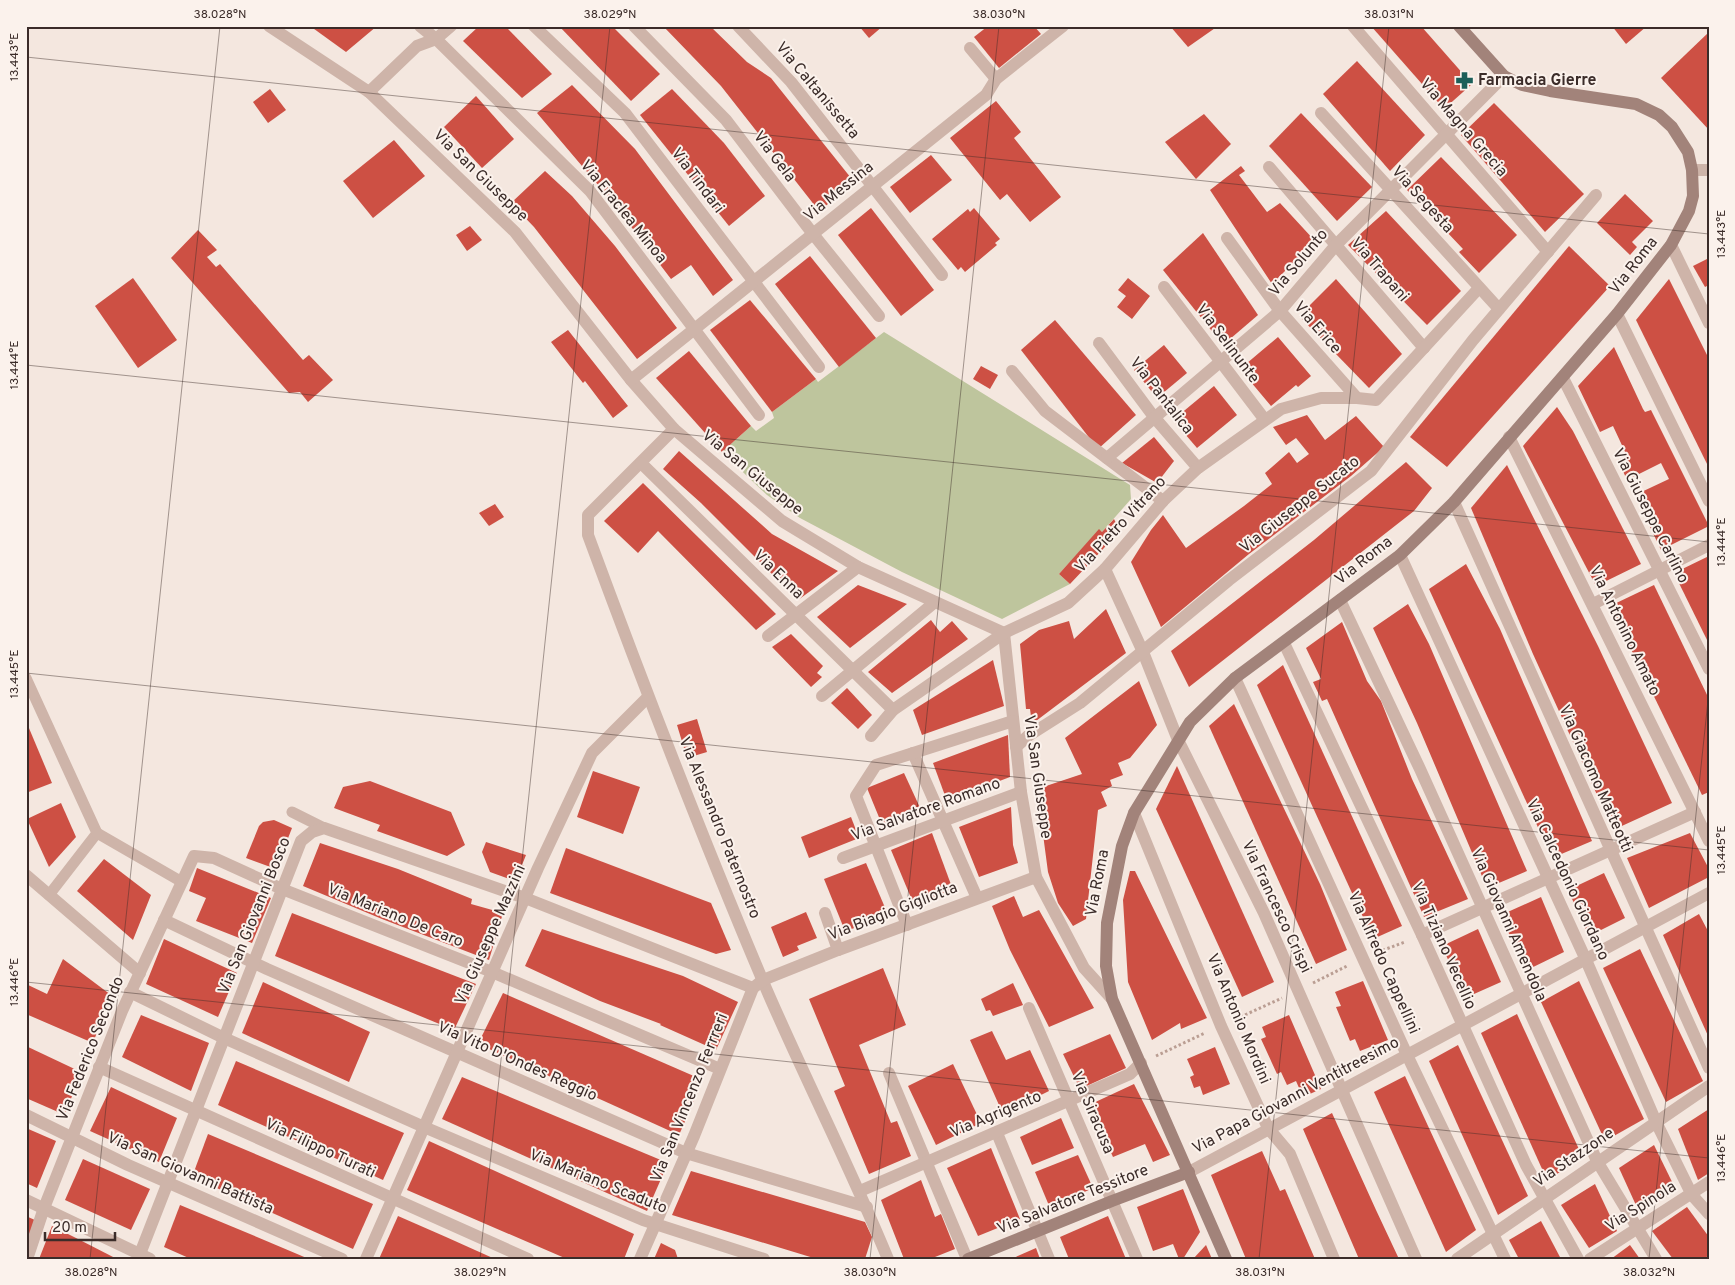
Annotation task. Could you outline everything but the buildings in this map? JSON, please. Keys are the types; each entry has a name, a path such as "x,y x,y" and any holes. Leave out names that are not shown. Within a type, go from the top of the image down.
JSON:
{"street":[{"name":"Via San Giuseppe","path":"269,26 369,92 515,232 631,380 674,429 782,521 858,567 1004,633 1021,792 1036,877 1084,968 1112,999"},
{"name":"Via Eraclea Minoa","path":"420,26 436,39 590,191 696,328 759,415"},
{"path":"369,92 417,46 436,39 451,26"},
{"name":"Via Tindari","path":"534,26 625,113 819,368"},
{"name":"Via Gela","path":"634,26 726,120 813,234 879,316"},
{"name":"Via Caltanissetta","path":"738,26 791,82 874,185 942,275"},
{"name":"Via Magna Grecia","path":"1353,26 1548,252"},
{"name":"Via Roma","path":"1226,1259 1112,999 1106,966 1106,923 1122,846 1134,813 1190,722 1236,678 1400,555 1454,502 1563,378 1617,314 1671,245 1689,211 1693,196 1692,170 1688,152 1672,127 1659,116 1636,104 1522,85 1504,76 1459,26"},
{"name":"Via Messina","path":"631,380 986,95 996,79 1057,28"},
{"path":"970,48 996,79"},
{"name":"Via Solunto","path":"1107,458 1280,311 1336,244 1389,188 1447,135 1504,76"},
{"name":"Via Segesta","path":"1321,113 1499,310"},
{"name":"Via Trapani","path":"1269,167 1424,348"},
{"path":"1692,170 1709,170"},
{"name":"Via Giuseppe Sucato","path":"1016,747 1028,736 1080,704 1229,580 1371,472 1499,310 1596,195"},
{"name":"Via Erice","path":"1227,238 1280,311 1356,398"},
{"path":"1671,245 1709,322"},
{"name":"Via Selinunte","path":"1164,288 1264,420"},
{"path":"1356,398 1376,400 1479,288"},
{"path":"1617,314 1709,500"},
{"name":"Via Pantalica","path":"1099,343 1154,417 1198,468"},
{"path":"1012,371 1045,411 1163,501"},
{"name":"Via Giuseppe Carlino","path":"1563,378 1709,669"},
{"name":"Via Pietro Vitrano","path":"871,736 893,710 1004,633 1068,603 1105,569 1163,501 1198,468 1264,420 1280,409 1321,398 1356,398"},
{"name":"Via Alessandro Paternostro","path":"674,429 588,515 588,535 758,984 860,1191 888,1259"},
{"name":"Via Antonino Amato","path":"1510,437 1709,841"},
{"name":"Via Enna","path":"641,463 893,710"},
{"name":"Via Giacomo Matteotti","path":"1454,502 1609,850 1709,1068"},
{"path":"1593,604 1709,545"},
{"name":"Via Calcedonio Giordano","path":"1400,555 1586,960 1656,1122 1692,1195 1709,1214"},
{"path":"768,636 797,616 858,567"},
{"name":"Via Francesco Crispi","path":"1105,569 1143,652 1178,740 1264,913 1416,1259"},
{"name":"Via Giovanni Amendola","path":"1340,600 1420,769 1597,1161 1636,1230 1656,1259"},
{"path":"822,696 935,602"},
{"name":"Via Tiziano Vecellio","path":"1284,642 1422,935 1461,1026 1526,1165 1578,1259"},
{"name":"Via Alfredo Cappellini","path":"1236,678 1407,1055 1505,1259"},
{"name":"Via Giuseppe Mazzini","path":"366,1259 525,898 592,753 648,697"},
{"path":"907,925 856,796 876,765 1013,721"},
{"path":"913,753 977,898"},
{"name":"Via Salvatore Romano","path":"842,858 1021,792"},
{"path":"1422,935 1694,812"},
{"name":"Via Antonio Mordini","path":"1134,813 1221,1026 1268,1128 1290,1154 1334,1259"},
{"path":"324,828 525,898 758,984"},
{"name":"Via San Giovanni Bosco","path":"143,1257 167,1182 301,841 312,832 324,828"},
{"name":"Via Mariano De Caro","path":"194,856 214,858 282,889 492,972 720,1069"},
{"name":"Via Federico Secondo","path":"27,1259 44,1208 130,992 194,856"},
{"path":"26,875 140,973"},
{"name":"Via Biagio Gigliotta","path":"758,984 838,950 1036,877"},
{"name":"Via Papa Giovanni Ventitreesimo","path":"1189,1172 1521,994 1707,898"},
{"path":"825,913 838,950"},
{"name":"Via Vito D'Ondes Reggio","path":"164,920 253,963 686,1153 867,1206"},
{"name":"Via San Vincenzo Ferrreri","path":"640,1259 758,984"},
{"name":"Via Mariano Scaduto","path":"130,992 224,1038 424,1127 655,1224 764,1259"},
{"name":"Via Siracusa","path":"1029,1008 1137,1259"},
{"name":"Via Agrigento","path":"860,1191 1130,1074 1141,1063"},
{"name":"Via Filippo Turati","path":"99,1067 392,1200 528,1259"},
{"path":"889,1073 968,1259"},
{"name":"Via Stazzone","path":"1457,1259 1597,1161 1709,1086"},
{"name":"Via San Giovanni Battista","path":"26,1115 167,1182 342,1259"},
{"path":"997,1133 1049,1259"},
{"name":"Via Salvatore Tessitore","path":"968,1259 1112,1200 1189,1172"},
{"name":"Via Spinola","path":"1590,1259 1692,1195 1709,1182"},
{"path":"26,1200 143,1257"}],"lane":[{"path":"26,678 97,833 182,882"},
{"path":"292,812 324,828"},
{"path":"49,895 97,833"}],"green space":[{"path":"884,332 1130,485 1131,499 1102,532 1099,530 1059,574 1070,584 1002,619 902,572 800,518 767,495 722,452 751,426 756,431 774,418 772,412 816,379 818,382"}],"place":[{"name":"Farmacia Gierre","path":"1464,81"}]}
